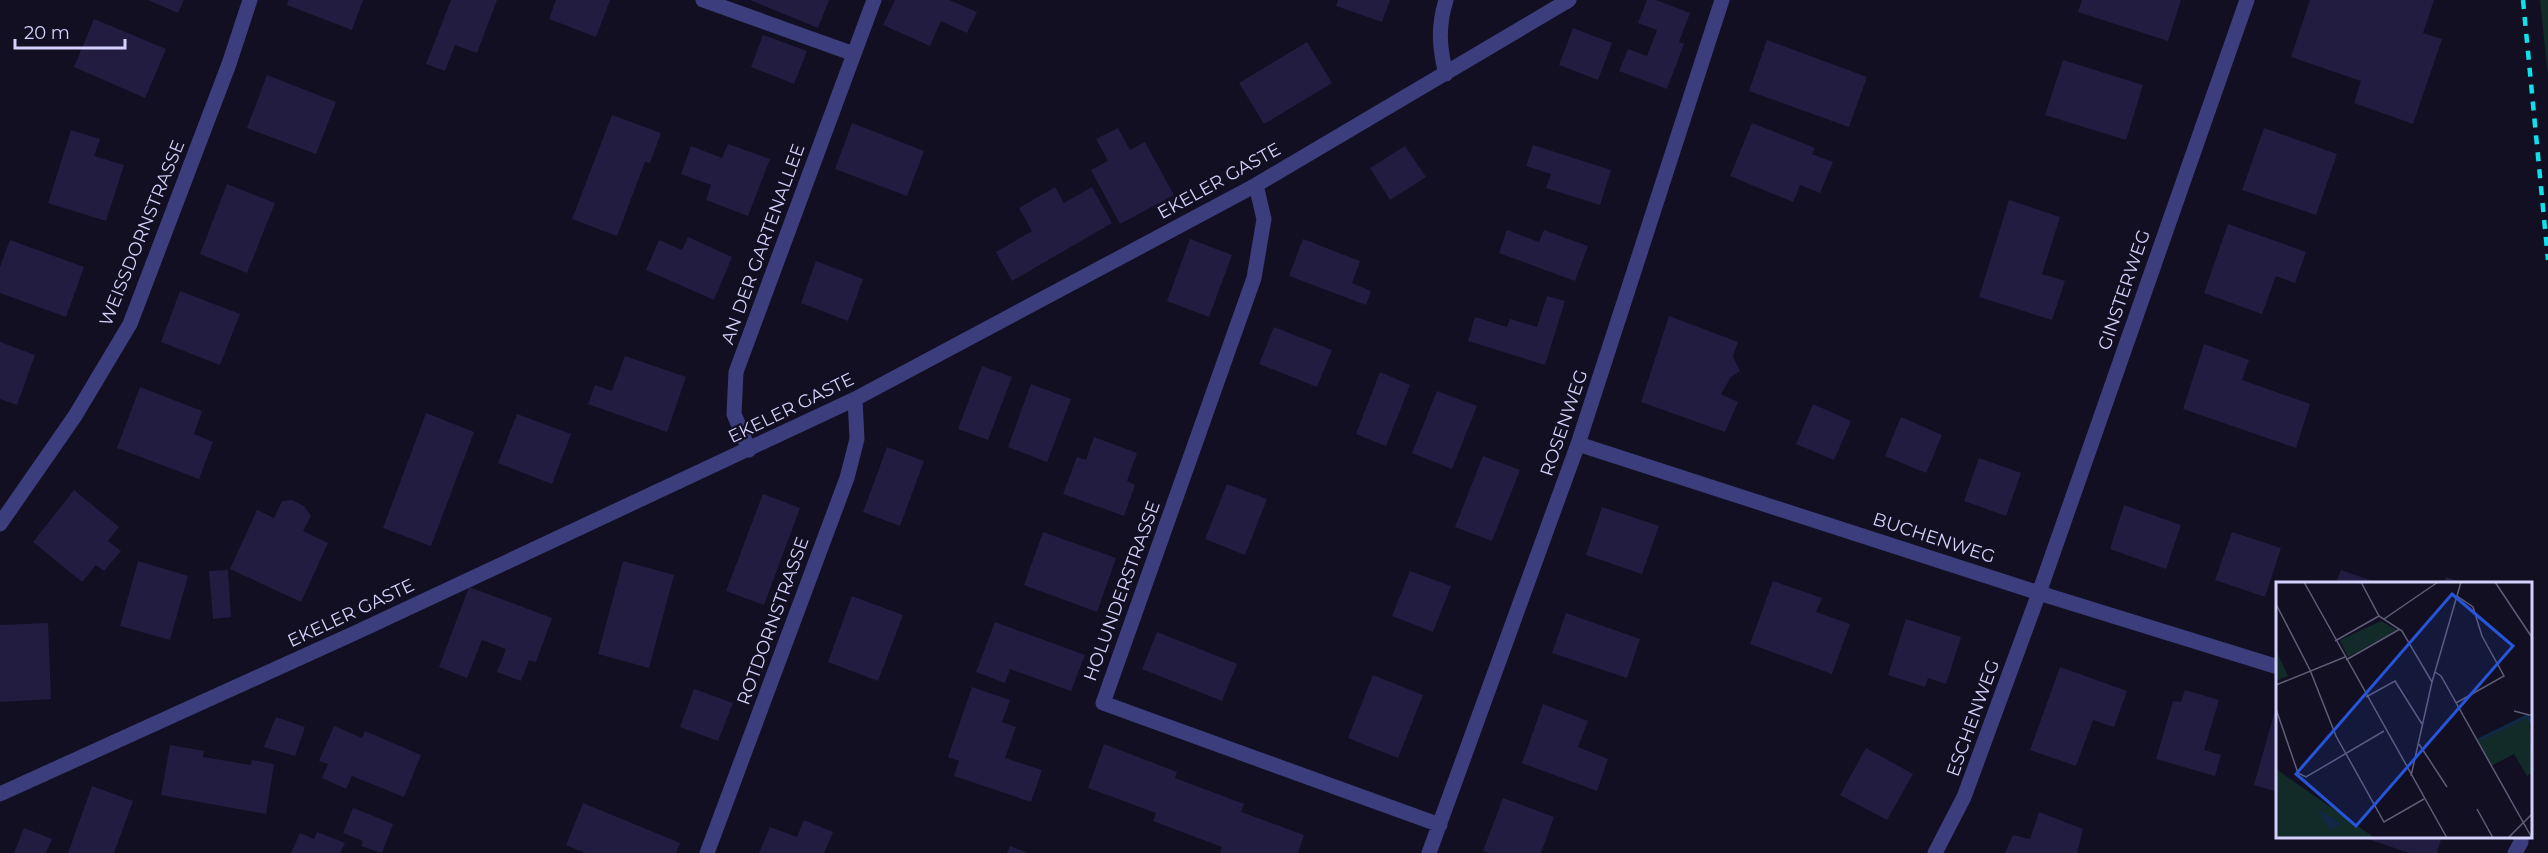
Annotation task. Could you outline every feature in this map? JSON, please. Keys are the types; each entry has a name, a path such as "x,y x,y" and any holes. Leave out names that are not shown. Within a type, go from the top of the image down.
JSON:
{"street":[{"name":"WEISSDORNSTRASSE","path":"0,524 75,416 130,324 229,64 250,0"},
{"path":"703,0 854,54"},
{"name":"AN DER GARTENALLEE","path":"749,450 734,414 736,372 874,0"},
{"path":"1446,0 1440,21 1439,51 1446,74"},
{"name":"EKELER GASTE","path":"0,794 749,450 855,399 1256,185 1569,0"},
{"name":"ROSENWEG","path":"1429,853 1578,444 1722,0"},
{"name":"GINSTERWEG","path":"2039,593 2247,0"},
{"name":"HOLUNDERSTRASSE","path":"1256,185 1264,219 1254,278 1103,703 1440,825"},
{"name":"ROTDORNSTRASSE","path":"707,853 847,478 857,439 855,399"},
{"name":"BUCHENWEG","path":"1578,444 2039,593 2276,666"},
{"name":"ESCHENWEG","path":"1935,853 1964,798 2039,593"},
{"path":"2515,853 2521,838"}],"green space":[{"path":"2540,0 2548,0 2548,76"}],"building":[{"path":"148,0 184,0 178,13"},
{"path":"288,0 363,0 352,30 287,5"},
{"path":"451,0 497,0 477,53 455,45 445,71 426,64"},
{"path":"556,0 610,0 596,37 549,19"},
{"path":"750,0 829,0 818,28"},
{"path":"895,0 949,0 977,12 967,33 941,21 930,46 883,25"},
{"path":"1338,0 1390,0 1382,22 1336,6"},
{"path":"1647,0 1656,0 1690,13 1679,42 1684,44 1667,89 1619,71 1628,49 1647,56 1657,30 1638,23"},
{"path":"2082,0 2181,0 2168,41 2078,12"},
{"path":"2310,0 2434,0 2423,33 2442,39 2413,124 2354,103 2361,81 2291,57"},
{"path":"94,19 166,49 145,98 74,67"},
{"path":"1573,28 1612,43 1598,80 1559,65"},
{"path":"763,35 807,51 794,84 751,67"},
{"path":"1767,40 1867,77 1849,127 1749,91"},
{"path":"1307,42 1332,83 1264,124 1239,83"},
{"path":"2063,60 2143,85 2126,140 2045,115"},
{"path":"267,75 336,102 316,154 247,128"},
{"path":"612,115 661,133 650,163 645,162 617,236 572,219"},
{"path":"852,123 924,151 907,196 835,169"},
{"path":"1752,123 1815,148 1812,154 1833,162 1820,193 1800,185 1793,202 1730,176"},
{"path":"1118,128 1130,150 1145,142 1174,195 1120,224 1091,170 1108,161 1096,139"},
{"path":"2264,128 2337,154 2316,215 2242,190"},
{"path":"71,130 100,139 94,156 124,165 106,221 48,203"},
{"path":"728,144 770,159 748,216 706,200 711,185 681,174 691,146 722,158"},
{"path":"1533,145 1611,170 1600,205 1546,188 1551,174 1526,166"},
{"path":"1405,146 1426,177 1390,200 1370,168"},
{"path":"227,184 275,203 247,273 200,254"},
{"path":"1055,187 1064,203 1092,187 1112,223 1012,281 996,252 1032,231 1019,208"},
{"path":"2009,200 2060,217 2042,274 2065,281 2052,320 1979,297"},
{"path":"2228,224 2306,252 2295,283 2276,276 2262,314 2204,293"},
{"path":"1507,230 1539,242 1544,230 1588,246 1575,281 1499,253"},
{"path":"688,237 732,257 714,300 646,270 659,240 682,250"},
{"path":"1190,239 1232,255 1209,317 1167,301"},
{"path":"1303,239 1360,261 1352,283 1371,291 1366,305 1289,276"},
{"path":"10,240 84,267 66,317 0,293 0,267"},
{"path":"816,261 863,279 848,321 801,303"},
{"path":"180,291 240,314 220,365 161,342"},
{"path":"1547,296 1565,301 1545,365 1468,341 1475,317 1507,327 1510,319 1537,327"},
{"path":"1669,316 1738,342 1733,356 1740,371 1731,377 1721,394 1738,402 1725,432 1641,402"},
{"path":"1274,327 1332,350 1317,387 1259,364"},
{"path":"0,342 35,355 17,405 0,399"},
{"path":"2204,344 2249,360 2242,380 2310,404 2296,448 2183,409"},
{"path":"625,356 686,377 667,432 588,404 595,385 612,391"},
{"path":"982,366 1012,377 988,440 958,429"},
{"path":"1380,372 1410,385 1386,446 1356,434"},
{"path":"1031,384 1071,399 1047,462 1008,447"},
{"path":"140,387 202,411 194,434 213,442 199,479 117,448"},
{"path":"1437,391 1477,406 1452,469 1412,453"},
{"path":"1813,404 1851,421 1834,460 1796,444"},
{"path":"426,413 474,432 431,546 383,528"},
{"path":"517,414 571,434 552,484 498,463"},
{"path":"1901,417 1942,435 1926,473 1885,456"},
{"path":"1094,437 1137,453 1127,481 1135,485 1124,516 1063,494 1077,457 1086,460"},
{"path":"887,447 924,461 900,526 863,512"},
{"path":"1483,456 1520,470 1492,541 1455,527"},
{"path":"1979,458 2021,473 2006,516 1964,501"},
{"path":"1227,484 1267,499 1245,555 1205,539"},
{"path":"74,490 119,527 108,541 121,551 104,571 96,565 82,582 33,542"},
{"path":"763,494 800,508 764,605 726,591"},
{"path":"292,500 304,506 311,516 303,531 328,543 301,602 230,569 257,510 274,518 282,501"},
{"path":"2124,505 2181,525 2166,569 2110,549"},
{"path":"1602,507 1659,526 1642,574 1586,555"},
{"path":"1043,532 1116,558 1097,612 1024,585"},
{"path":"2232,532 2281,548 2265,597 2215,580"},
{"path":"138,561 188,576 170,640 120,626"},
{"path":"623,561 674,575 649,668 598,654"},
{"path":"228,570 231,617 213,619 209,571"},
{"path":"2341,570 2375,582 2336,582"},
{"path":"1410,571 1451,586 1433,632 1392,616"},
{"path":"2446,577 2460,582 2444,582"},
{"path":"1773,581 1822,598 1816,612 1850,624 1832,674 1750,644"},
{"path":"469,587 552,618 536,662 529,660 521,681 497,672 506,649 482,640 467,678 439,667"},
{"path":"852,596 903,615 878,681 828,662"},
{"path":"1566,613 1640,639 1627,678 1552,653"},
{"path":"1906,619 1961,637 1946,684 1928,678 1925,687 1888,675"},
{"path":"995,622 1085,655 1071,691 1010,669 1005,683 976,672"},
{"path":"48,623 51,699 0,702 0,625"},
{"path":"1157,632 1237,664 1222,701 1142,669"},
{"path":"2060,667 2127,691 2114,727 2093,720 2076,766 2030,750"},
{"path":"1373,675 1423,695 1398,758 1348,738"},
{"path":"972,687 1010,700 1002,722 1016,727 1005,758 1042,770 1031,802 954,776 959,761 948,757"},
{"path":"694,689 733,703 718,741 680,727"},
{"path":"2185,690 2219,700 2204,750 2221,755 2215,776 2156,759 2173,701 2181,702"},
{"path":"1543,704 1588,721 1578,747 1608,759 1597,791 1522,763"},
{"path":"2274,714 2276,714 2276,791 2254,785"},
{"path":"276,717 305,727 295,756 264,747"},
{"path":"334,726 362,738 365,731 421,755 404,797 352,776 346,789 322,778 328,764 319,761"},
{"path":"1104,744 1177,772 1175,778 1244,804 1241,812 1304,835 1298,853 1222,853 1220,852 1222,847 1153,821 1156,813 1088,788"},
{"path":"170,745 204,751 203,757 251,765 252,760 274,764 266,814 161,795"},
{"path":"1866,748 1913,774 1887,820 1840,795"},
{"path":"92,786 133,801 114,853 68,853"},
{"path":"1503,798 1554,817 1541,853 1483,851"},
{"path":"583,803 680,843 676,853 585,853 566,845"},
{"path":"353,808 393,824 382,853 361,846 363,841 343,833"},
{"path":"2039,812 2083,829 2077,853 2005,853 2013,835 2030,839"},
{"path":"804,820 833,832 824,853 759,853 770,827 797,837"},
{"path":"24,828 52,839 46,853 14,853"},
{"path":"317,832 345,843 340,853 291,853 300,833 314,839"},
{"path":"2365,838 2441,838 2437,853 2409,853"},
{"path":"1010,846 1028,853 1007,853"}],"railway":[{"path":"2523,0 2548,260"}]}
